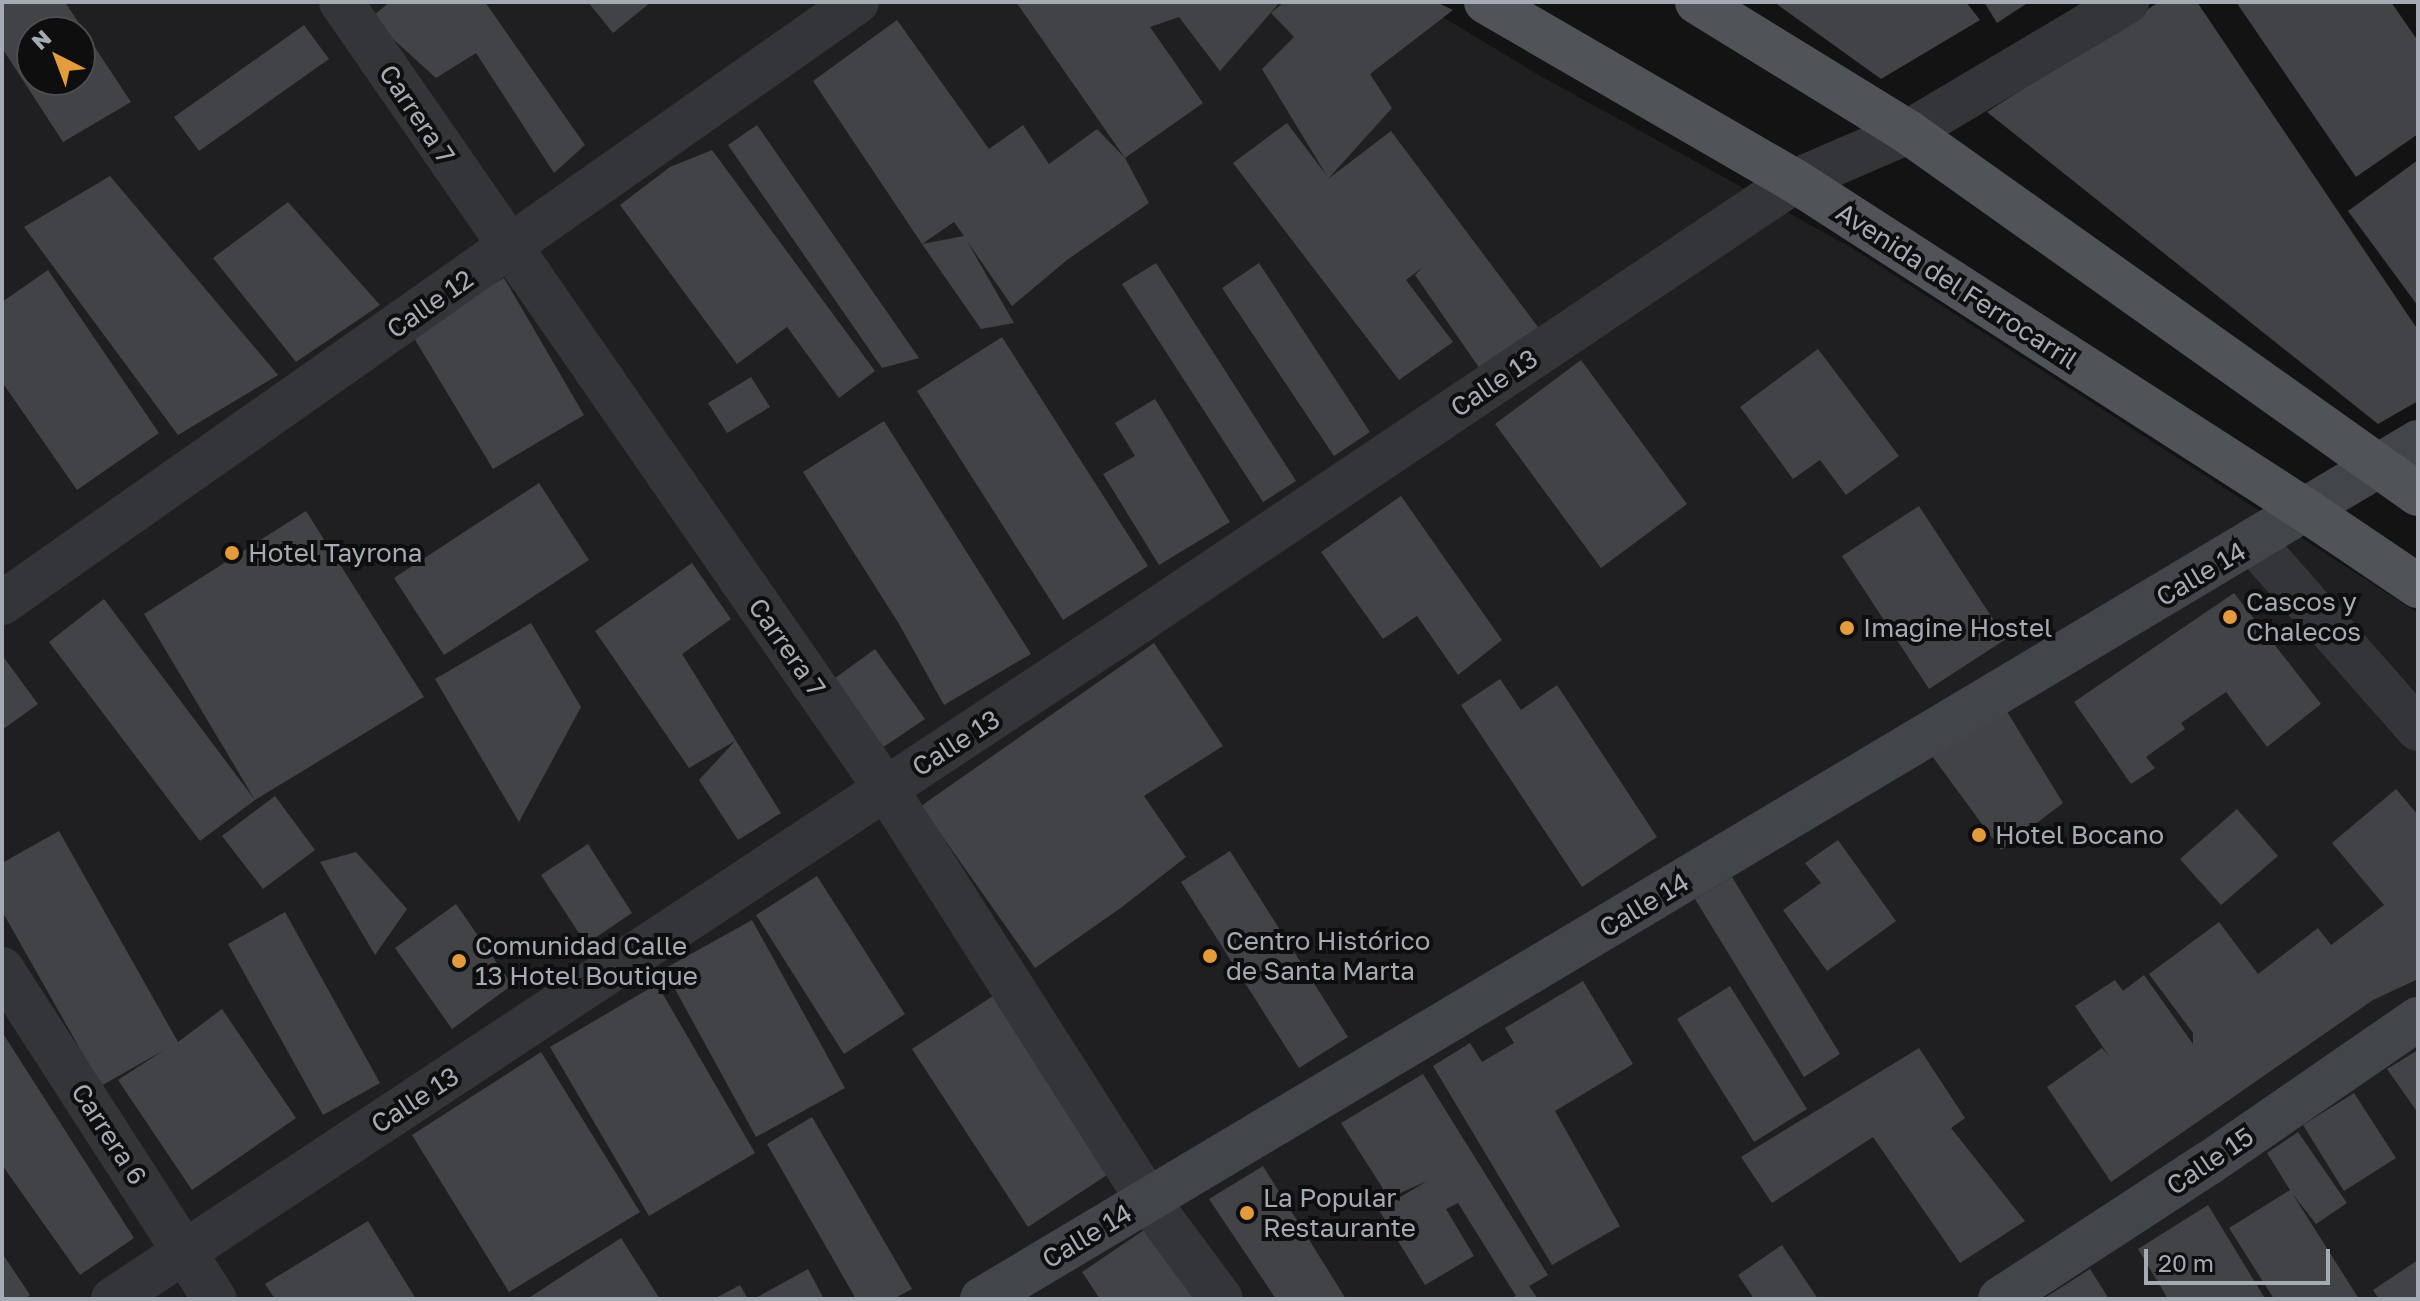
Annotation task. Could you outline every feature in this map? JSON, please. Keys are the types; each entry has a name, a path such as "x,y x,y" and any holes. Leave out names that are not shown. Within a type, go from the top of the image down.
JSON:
{"main road":[{"name":"Avenida del Ferrocarril","path":"1486,2 1795,181 2304,509 2418,586"},
{"path":"1697,2 1908,132 2377,468 2418,494"}],"street":[{"name":"Carrera 7","path":"341,2 509,249 886,789 1147,1199 1221,1299"},
{"name":"Calle 12","path":"2,603 857,2"},
{"name":"Calle 13","path":"113,1299 886,789 1795,181 1908,132 2127,2"},
{"name":"Calle 14","path":"982,1299 2254,543 2304,509 2418,442"},
{"path":"2254,543 2418,729"},
{"name":"Carrera 6","path":"2,969 215,1299"},
{"name":"Calle 15","path":"2000,1299 2209,1163 2418,1019"}],"shaded area":[{"name":"Centro Histórico de Santa Marta","path":"2,2 1418,2 1537,74 1852,248 2418,613 2418,1299 2,1299"}],"building":[{"path":"2,2 65,2 74,16 16,16 16,70 2,48"},
{"path":"390,2 485,2 585,145 554,173 476,53 436,78 370,18"},
{"path":"588,2 651,2 613,33"},
{"path":"1016,2 1280,2 1220,71 1179,17 1150,27 1203,103 1125,158"},
{"path":"1284,2 1436,2 1453,10 1370,74 1392,108 1328,179 1391,131 1541,331 1482,372 1415,275 1423,267 1406,280 1453,342 1399,380 1233,163 1287,123 1327,176 1262,69 1294,37 1271,13"},
{"path":"1774,2 1966,2 1980,20 1881,79"},
{"path":"1984,2 2029,2 1997,23"},
{"path":"2159,2 2197,2 2418,330 2418,401 2378,424 1987,112"},
{"path":"2236,2 2391,2 2418,41 2418,134 2356,177"},
{"path":"897,20 989,149 1023,125 1049,164 1097,129 1125,158 1149,203 1067,260 1012,306 967,241 1014,323 981,329 922,244 813,81","holes":["954,222 964,236 922,244"]},
{"path":"304,25 329,59 199,151 174,117"},
{"path":"96,49 131,102 63,142 33,96 96,96"},
{"path":"757,125 919,358 882,368 728,145"},
{"path":"712,150 875,371 839,398 787,327 737,364 620,205 670,167"},
{"path":"2418,160 2418,306 2348,211"},
{"path":"110,176 278,375 178,435 24,227"},
{"path":"288,202 380,305 296,362 213,258"},
{"path":"1156,263 1296,481 1263,502 1122,284"},
{"path":"1259,263 1370,432 1334,456 1222,288"},
{"path":"48,270 159,433 77,490 2,382 2,302"},
{"path":"504,278 584,415 493,469 411,333"},
{"path":"1002,337 1148,566 1063,620 917,391"},
{"path":"1818,349 1899,456 1846,495 1820,460 1793,479 1740,407"},
{"path":"1581,360 1687,504 1601,568 1495,424"},
{"path":"751,377 770,407 727,433 708,403"},
{"path":"1155,399 1230,522 1159,565 1103,474 1135,456 1115,423"},
{"path":"884,421 1031,654 944,705 899,624 803,472"},
{"path":"539,483 589,560 444,655 394,578"},
{"path":"1401,496 1502,640 1458,675 1417,616 1383,639 1321,552"},
{"path":"1919,506 2006,639 1929,689 1842,556"},
{"path":"306,511 424,697 255,800 144,614"},
{"path":"692,563 731,619 682,654 781,813 738,840 699,780 735,741 689,768 595,631"},
{"path":"2234,593 2321,704 2267,747 2226,692 2181,723 2185,729 2146,757 2155,768 2131,784 2074,702"},
{"path":"104,599 255,800 200,841 49,642"},
{"path":"531,623 581,707 519,822 435,679"},
{"path":"1154,643 1223,746 1144,796 1186,857 1035,968 921,806"},
{"path":"875,649 925,719 876,752 831,681"},
{"path":"2,655 38,704 2,730"},
{"path":"1500,679 1521,710 1557,685 1657,837 1582,887 1461,705"},
{"path":"2003,705 2063,803 2001,850 1932,756"},
{"path":"2396,789 2418,815 2418,979 2373,1000 2111,1182 2047,1087 2102,1048 2109,1056 2075,1006 2115,980 2123,991 2144,975 2193,1044 2193,1033 2149,974 2219,922 2258,974 2318,928 2331,945 2384,905 2332,843"},
{"path":"275,796 315,850 263,889 222,836"},
{"path":"2237,809 2278,856 2221,905 2180,859"},
{"path":"59,831 178,1042 222,1009 296,1118 192,1190 118,1080 164,1050 101,1086 2,911 2,863"},
{"path":"1838,840 1896,921 1827,971 1783,910 1821,883 1805,863"},
{"path":"588,844 632,913 586,944 541,875"},
{"path":"1230,851 1348,1037 1299,1068 1181,882"},
{"path":"356,852 407,909 375,955 320,862"},
{"path":"817,876 905,1014 844,1054 756,915"},
{"path":"1732,877 1840,1054 1804,1077 1695,899"},
{"path":"456,904 512,985 452,1029 395,948"},
{"path":"285,912 380,1083 323,1115 228,944"},
{"path":"752,920 845,1088 756,1137 664,969"},
{"path":"1583,981 1633,1064 1555,1111 1620,1226 1552,1265 1433,1066 1470,1043 1482,1062 1514,1043 1505,1028"},
{"path":"657,984 755,1153 649,1216 550,1047"},
{"path":"1730,986 1807,1109 1754,1142 1677,1019"},
{"path":"993,996 1110,1173 1028,1227 912,1049"},
{"path":"2,1032 134,1238 80,1275 2,1165"},
{"path":"1919,1048 1965,1118 1951,1128 2025,1221 1960,1263 1873,1137 1772,1203 1741,1157"},
{"path":"2418,1050 2418,1113 2387,1069"},
{"path":"541,1052 640,1212 509,1292 412,1135"},
{"path":"1423,1074 1548,1275 1529,1286 1538,1299 1512,1299 1516,1296 1458,1203 1446,1209 1474,1256 1425,1285 1379,1210 1427,1181 1389,1198 1341,1123"},
{"path":"2354,1093 2396,1158 2344,1191 2303,1125"},
{"path":"812,1117 912,1289 893,1299 856,1299 767,1144"},
{"path":"2298,1132 2347,1203 2316,1224 2292,1193 2359,1299 2274,1299 2229,1228 2290,1190 2267,1153"},
{"path":"1263,1166 1346,1299 1276,1299 1209,1199"},
{"path":"2208,1205 2264,1297 2261,1299 2168,1299 2138,1249"},
{"path":"368,1221 416,1299 275,1299 265,1284"},
{"path":"1150,1226 1198,1299 1100,1299 1082,1272"},
{"path":"621,1238 660,1299 527,1299"},
{"path":"1782,1245 1818,1299 1754,1299 1738,1275"},
{"path":"2,1253 30,1295 24,1299 2,1299"},
{"path":"2418,1260 2418,1299 2379,1299 2373,1290"},
{"path":"808,1269 824,1299 754,1299"},
{"path":"2090,1269 2109,1299 2043,1299"},
{"path":"740,1285 748,1299 714,1299"}],"place":[{"name":"Hotel Tayrona","path":"232,553"},
{"name":"Cascos y Chalecos","path":"2230,617"},
{"name":"Imagine Hostel","path":"1847,628"},
{"name":"Hotel Bocano","path":"1979,835"},
{"name":"Centro Histórico de Santa Marta","path":"1210,956"},
{"name":"Comunidad Calle 13 Hotel Boutique","path":"459,961"},
{"name":"La Popular Restaurante","path":"1247,1213"}]}
